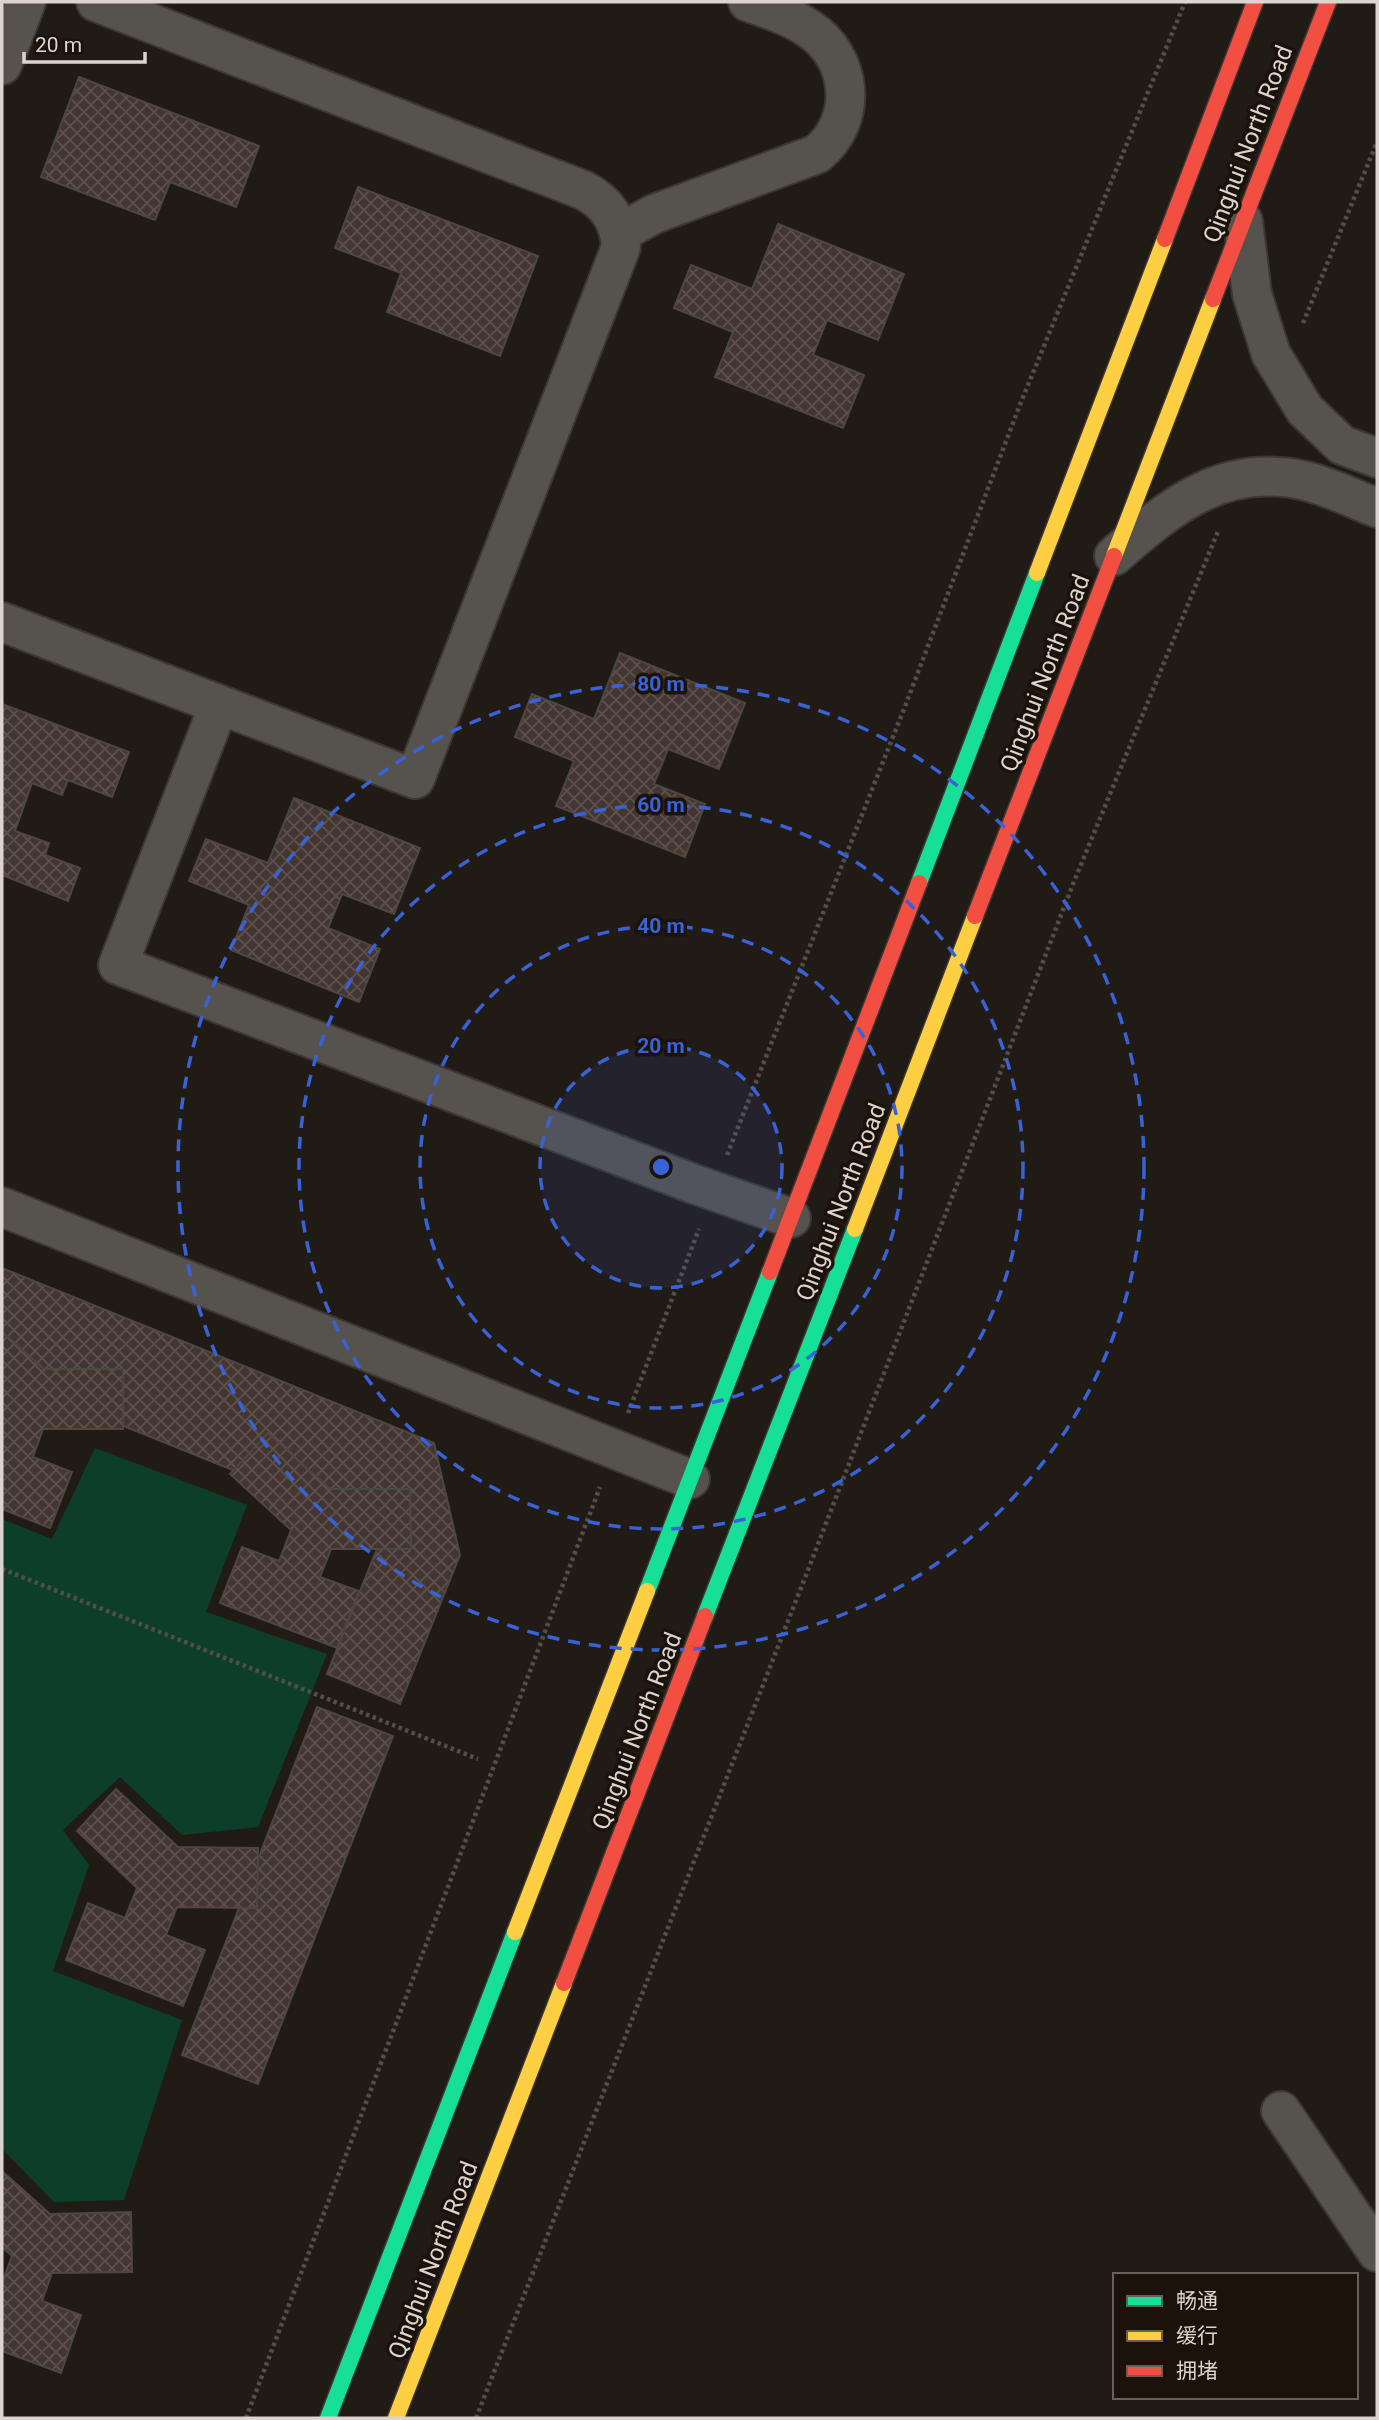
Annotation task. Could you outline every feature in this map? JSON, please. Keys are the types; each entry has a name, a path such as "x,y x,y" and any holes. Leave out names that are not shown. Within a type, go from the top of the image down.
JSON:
{"main road":[{"name":"Qinghui North Road","path":"328,2418 791,1218 1255,2"},
{"name":"Qinghui North Road","path":"396,2418 1328,2"}],"street":[{"path":"2,65 26,2"},
{"path":"2,622 415,779 621,247 615,219 594,195 96,2"},
{"path":"620,233 654,214 809,158 825,148 837,130 846,107 846,93 843,73 834,55 821,38 809,29 748,2"},
{"path":"1243,220 1252,294 1271,354 1305,410 1342,445 1377,458"},
{"path":"1114,555 1161,514 1203,490 1256,475 1307,481 1377,508"},
{"path":"219,705 118,965 694,1184 791,1218"},
{"path":"2,1207 690,1479"},
{"path":"1281,2111 1377,2252"}],"path":[{"path":"1301,327 1377,142"},
{"path":"475,2418 798,1596 1073,884 1219,529 1228,524"},
{"path":"2,1569 478,1759"}],"green space":[{"path":"95,1448 247,1505 206,1612 327,1654 258,1827 182,1835 120,1777 63,1830 89,1865 53,1971 182,2020 124,2200 54,2202 2,2149 2,1519 52,1539"}],"building":[{"path":"79,77 259,146 236,207 170,182 155,220 41,177"},
{"path":"358,187 538,256 500,356 387,312 401,273 335,248"},
{"path":"778,224 904,274 878,340 827,320 813,355 864,375 843,428 715,377 733,332 674,308 691,265 752,289"},
{"path":"620,653 745,703 719,769 668,749 654,784 705,804 685,857 556,806 574,761 515,737 532,694 594,719"},
{"path":"2,704 129,752 112,797 68,780 62,795 32,783 15,831 49,843 45,855 80,868 68,901 2,875"},
{"path":"294,798 420,848 394,914 342,894 328,928 380,949 359,1002 231,950 249,905 189,881 206,839 268,863"},
{"path":"2,1268 434,1443 460,1555 400,1704 327,1674 384,1531 2,1377"},
{"path":"2,1332 44,1369 123,1369 123,1429 43,1429 33,1457 72,1472 50,1528 2,1509"},
{"path":"268,1433 330,1489 410,1489 411,1549 331,1549 320,1577 359,1591 337,1648 220,1603 242,1547 279,1561 291,1530 230,1474"},
{"path":"317,1707 393,1736 258,2084 182,2055"},
{"path":"116,1789 178,1847 258,1848 257,1908 177,1907 166,1935 205,1950 183,2006 66,1960 88,1903 125,1918 137,1888 77,1831"},
{"path":"2,2171 50,2214 131,2212 132,2272 52,2273 42,2301 81,2315 61,2373 2,2351 2,2283 12,2256 2,2247"}],"traffic: fast":[{"path":"919,883 1037,573"},
{"path":"705,1616 855,1229"},
{"path":"647,1591 770,1272"},
{"path":"328,2418 515,1932"}],"traffic: slow":[{"path":"1037,573 1165,239"},
{"path":"1114,556 1213,299"},
{"path":"855,1229 975,916"},
{"path":"515,1932 647,1591"},
{"path":"396,2418 564,1983"}],"traffic: jam":[{"path":"1165,239 1255,2"},
{"path":"1213,299 1328,2"},
{"path":"975,916 1114,556"},
{"path":"770,1272 919,883"},
{"path":"564,1983 705,1616"}]}
